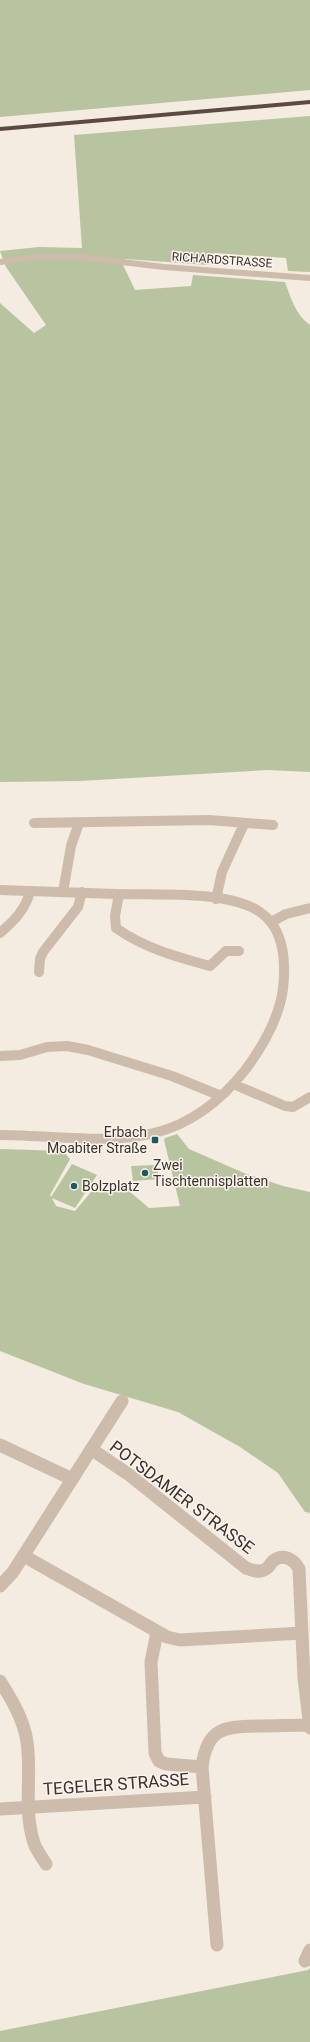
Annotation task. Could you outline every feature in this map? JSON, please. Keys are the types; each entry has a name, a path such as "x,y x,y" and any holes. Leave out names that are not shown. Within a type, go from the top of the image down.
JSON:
{"highway":[{"path":"0,122 310,96"},
{"path":"0,129 310,102"}],"street":[{"name":"RICHARDSTRASSE","path":"0,262 58,256 104,259 132,264 310,278"},
{"path":"34,823 209,820 231,821 244,824 273,825"},
{"path":"63,892 71,846 79,823"},
{"path":"216,899 222,872 244,824"},
{"path":"0,890 119,894 148,893 216,899 243,905 260,912 274,921 286,935 294,958"},
{"path":"0,933 9,926 24,908 30,891"},
{"path":"39,972 40,959 43,952 78,906 82,892"},
{"path":"119,894 115,916 116,928 130,938 173,956 210,966 216,963 226,951 240,951"},
{"path":"274,921 286,914 310,908"},
{"path":"0,1135 21,1134 95,1140 130,1140 184,1123 204,1111 233,1084 253,1061 271,1036 291,997 294,970"},
{"path":"0,1056 20,1055 47,1047 67,1046 81,1048 172,1076 221,1096"},
{"path":"233,1084 285,1106 294,1107 310,1097"},
{"path":"0,1586 13,1572 24,1556 90,1449 122,1401"},
{"path":"0,1445 72,1479"},
{"name":"POTSDAMER STRASSE","path":"90,1449 128,1474 240,1564 254,1571 265,1570 280,1558 287,1557 294,1560"},
{"path":"24,1556 157,1632 180,1640 302,1633"},
{"name":"TEGELER STRASSE","path":"217,1945 202,1767 203,1751 209,1740 217,1732 228,1727 310,1726 304,1678 299,1569 294,1560"},
{"name":"TEGELER STRASSE","path":"157,1632 151,1662 155,1753 159,1761 166,1764 202,1767"},
{"name":"TEGELER STRASSE","path":"0,1681 19,1712 27,1741 30,1774 30,1808 34,1843 46,1864"},
{"name":"TEGELER STRASSE","path":"0,1809 205,1797"}],"green space":[{"path":"0,0 310,0 310,90 0,117"},
{"path":"310,116 310,272 288,271 286,258 214,253 209,265 125,259 123,265 135,290 191,286 193,275 285,282 297,311 310,325 310,772 267,770 80,781 0,782 0,303 34,333 46,325 6,267 0,251 39,247 82,248 74,135"},
{"path":"177,1134 189,1149 244,1173 283,1186 310,1192 310,1513 305,1512 278,1473 240,1447 178,1412 84,1384 0,1351 0,1149 63,1151 70,1159 50,1195 51,1197 72,1164 97,1175 75,1208 52,1198 56,1206 75,1211 91,1192 129,1191 149,1208 180,1206 164,1140 165,1138"},
{"name":"Zwei Tischtennisplatten","path":"156,1165 160,1179 133,1181 131,1166"},
{"path":"310,1968 310,2042 0,2042 0,2031 308,1970"}],"place":[{"name":"Erbach Moabiter Straße","path":"155,1140"},
{"name":"Zwei Tischtennisplatten","path":"145,1173"},
{"name":"Bolzplatz","path":"74,1186"}]}
